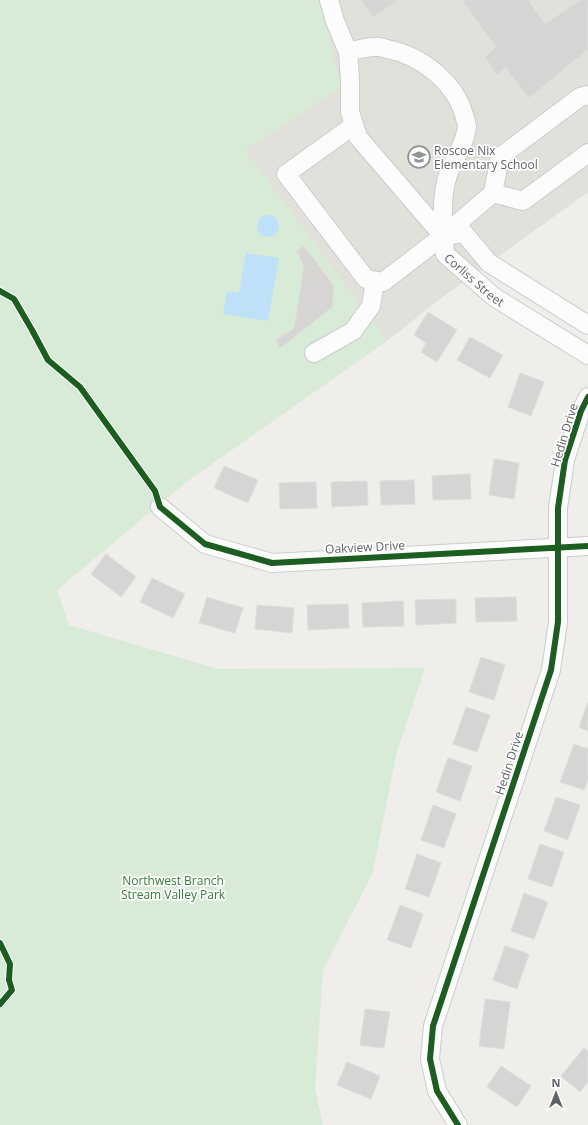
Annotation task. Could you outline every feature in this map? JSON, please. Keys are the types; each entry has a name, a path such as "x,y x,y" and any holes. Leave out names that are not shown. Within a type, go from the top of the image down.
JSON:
{"street":[{"path":"329,0 335,21 348,52 350,112 358,137 443,236"},
{"path":"348,52 375,46 393,50 416,58 436,72 462,106 467,126 461,149 449,172 444,193 443,236"},
{"path":"354,125 286,174 366,279 383,282 443,236 493,193 500,157 580,97 588,95"},
{"path":"493,193 523,201 588,153"},
{"name":"Corliss Street","path":"588,325 489,264 464,233 443,236 445,254 494,297 588,355"},
{"path":"494,297 504,274"},
{"path":"314,353 353,331 371,306 375,281"},
{"name":"Hedin Drive","path":"458,1125 437,1091 430,1059 433,1026 551,670 558,622 558,508 565,460 581,411 588,397"},
{"name":"Oakview Drive","path":"160,507 205,544 272,563 588,546"}],"shaded area":[{"name":"Roscoe Nix Elementary School","path":"321,0 588,0 588,192 440,299 387,341 223,121 330,35"}],"green space":[{"name":"Northwest Branch Stream Valley Park","path":"0,0 322,0 341,88 245,150 387,341 185,483 57,590 69,625 218,669 425,668 396,755 373,872 323,970 315,1089 323,1125 0,1125"}],"water":[{"path":"264,215 272,215 279,222 279,230 272,237 264,237 257,230 257,222"},
{"path":"246,253 279,258 268,321 223,314 227,291 239,293"}],"building":[{"path":"361,0 398,0 373,17"},
{"path":"462,0 528,0 545,24 580,0 588,0 588,49 529,98 505,67 497,75 485,57 496,47"},
{"path":"304,246 334,286 332,307 280,348 276,339 294,329 304,267 297,251"},
{"path":"428,312 457,330 437,362 421,352 426,343 414,335"},
{"path":"470,337 503,355 490,378 457,360"},
{"path":"520,373 544,382 531,416 508,407"},
{"path":"494,459 519,463 514,499 489,495"},
{"path":"224,466 258,480 248,503 214,488"},
{"path":"470,474 471,499 433,500 432,476"},
{"path":"414,480 415,504 381,505 380,481"},
{"path":"367,481 368,505 332,507 331,482"},
{"path":"316,482 317,508 280,509 279,483"},
{"path":"106,554 136,577 121,597 91,574"},
{"path":"152,578 185,594 173,618 140,602"},
{"path":"207,597 243,608 235,633 199,623"},
{"path":"516,597 517,621 476,622 475,598"},
{"path":"456,599 456,623 416,625 415,600"},
{"path":"403,601 404,626 363,627 362,603"},
{"path":"348,604 349,628 308,630 307,605"},
{"path":"257,605 294,608 292,633 255,629"},
{"path":"481,657 505,665 494,700 469,692"},
{"path":"588,702 588,731 579,727"},
{"path":"466,707 490,715 477,752 453,744"},
{"path":"574,744 588,749 588,779 584,790 560,782"},
{"path":"448,758 472,766 460,801 436,792"},
{"path":"556,797 580,805 568,840 544,831"},
{"path":"433,805 456,814 444,848 421,840"},
{"path":"540,844 564,852 552,887 528,879"},
{"path":"417,854 441,863 429,897 405,889"},
{"path":"524,893 548,902 534,939 511,931"},
{"path":"400,905 423,914 411,948 387,940"},
{"path":"505,946 529,954 517,989 493,980"},
{"path":"485,999 510,1002 504,1049 479,1046"},
{"path":"365,1009 390,1012 384,1048 360,1045"},
{"path":"584,1048 588,1051 588,1082 580,1092 561,1076"},
{"path":"347,1062 380,1076 371,1099 337,1085"},
{"path":"501,1066 531,1086 517,1107 487,1087"}],"cycle path":[{"path":"0,291 14,299 48,360 80,387 155,491 160,507 205,544 272,563 588,546"},
{"path":"458,1125 437,1091 430,1059 433,1026 551,670 558,622 558,508 565,460 581,411 588,397"},
{"path":"0,943 10,964 9,980 12,990 0,1004"}],"place":[{"name":"Roscoe Nix Elementary School","path":"419,157"}]}
